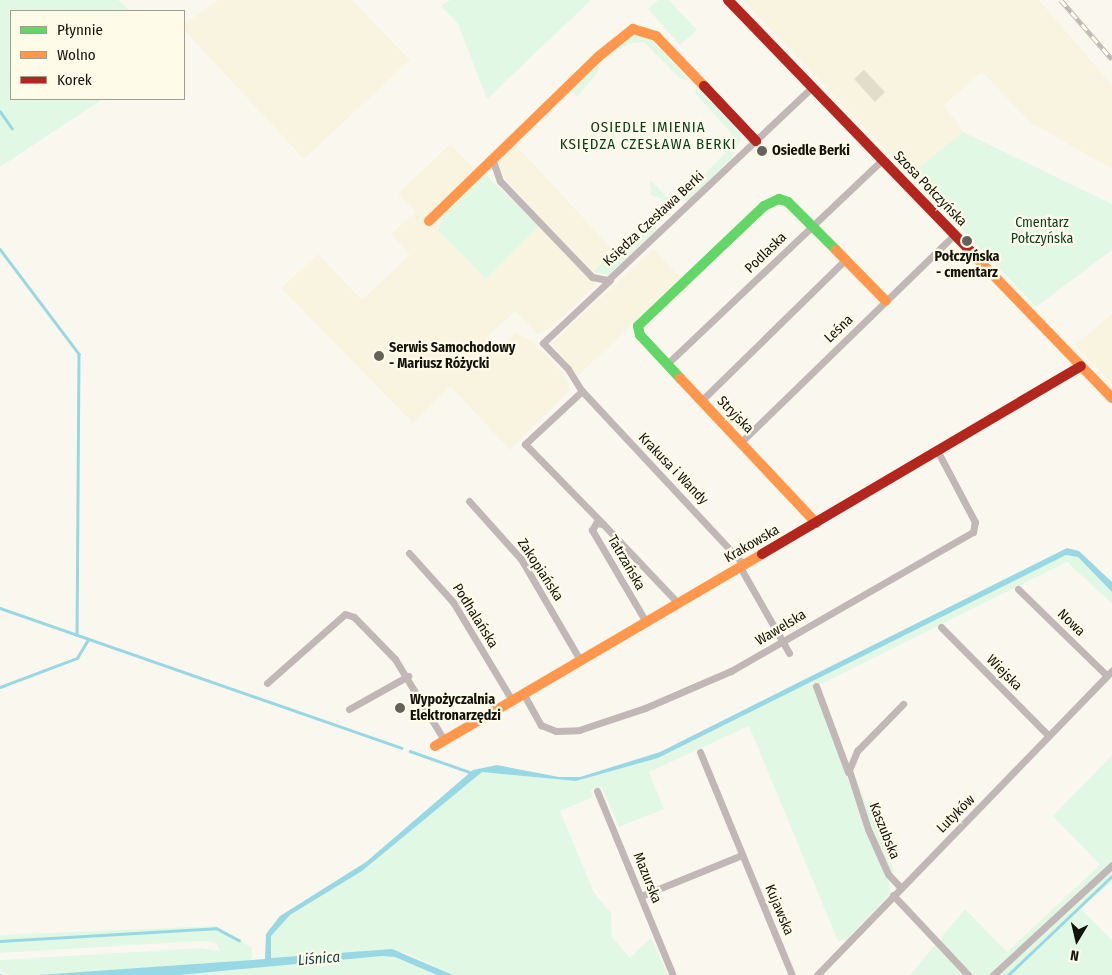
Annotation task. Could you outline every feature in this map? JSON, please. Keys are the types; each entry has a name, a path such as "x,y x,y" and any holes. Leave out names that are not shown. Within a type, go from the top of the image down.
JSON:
{"street":[{"name":"Szosa Połczyńska","path":"728,0 1112,398"},
{"path":"429,222 614,42 635,29 656,36 756,141"},
{"name":"Księdza Czesława Berki","path":"493,160 500,181 592,277 606,281 613,277 812,87"},
{"name":"Podlaska","path":"667,364 882,160"},
{"name":"Stryjska","path":"812,226 787,201 770,201 638,326 640,335 816,523"},
{"path":"812,226 886,301"},
{"name":"Leśna","path":"741,442 954,235"},
{"path":"702,400 845,260"},
{"name":"Krakusa i Wandy","path":"613,277 543,343 568,369 582,391 742,566 789,653"},
{"name":"Krakowska","path":"435,746 938,452 1081,366"},
{"name":"Tatrzańska","path":"582,391 525,444 678,603"},
{"name":"Wawelska","path":"523,693 544,728 579,730 645,708 731,670 973,532 976,522 938,452"},
{"name":"Zakopiańska","path":"468,501 521,559 580,660"},
{"name":"Tatrzańska","path":"603,524 596,523 592,530 646,622"},
{"name":"Podhalańska","path":"409,553 445,591 512,700"},
{"name":"Nowa","path":"1018,589 1110,673"},
{"path":"267,683 345,614 354,617 376,637 408,676 444,740"},
{"name":"Wiejska","path":"941,628 1050,736"},
{"name":"Lutyków","path":"817,975 1110,673"},
{"path":"349,709 408,676"},
{"name":"Kaszubska","path":"816,686 850,780 888,874 901,888"},
{"path":"850,780 851,760 857,751 903,704"},
{"name":"Kujawska","path":"700,752 792,975"},
{"name":"Mazurska","path":"598,791 673,975"},
{"path":"641,896 742,855"},
{"path":"993,975 1112,866"},
{"path":"894,895 968,975"}],"shaded area":[{"path":"218,0 352,0 410,60 304,159 185,31 185,23"},
{"path":"743,0 1039,0 1112,85 1112,169 1031,123 982,72 944,105 963,132 910,175"},
{"path":"450,144 483,178 441,220 445,239 486,279 539,226 597,284 548,330 537,334 515,311 488,336 498,349 516,333 531,340 566,376 570,390 510,450 450,386 413,423 281,288 318,254 362,300 410,255 391,234 415,212 398,194"},
{"path":"515,144 614,251 593,272 498,172 501,158"},
{"path":"653,249 681,277 578,376 552,343"},
{"path":"1112,314 1112,384 1075,345"}],"green space":[{"path":"0,0 118,0 130,10 10,10 10,100 101,100 0,167"},
{"path":"450,0 591,0 487,99 458,24 441,6"},
{"path":"658,0 669,0 697,30 680,45 648,9"},
{"path":"634,34 648,36 689,80 682,80 644,42 630,43 608,58"},
{"path":"596,65 600,69 577,97 571,91"},
{"path":"696,88 734,125 741,139 733,156 690,200 672,204 651,195 650,180 667,197 680,199 733,145 731,133 695,93"},
{"name":"Cmentarz Połczyńska","path":"963,132 1112,204 1112,250 1036,307 910,175"},
{"path":"486,175 539,226 486,279 438,231 441,220"},
{"path":"646,219 657,229 609,275 593,272"},
{"path":"1066,555 1078,557 1112,592 1112,604 1067,562 819,685 845,754 839,758 889,881 890,894 846,940 838,941 749,726 649,772 664,809 619,827 602,787 590,790 593,797 560,811 594,893 611,913 612,937 630,958 651,938 668,975 453,975 406,953 271,958 271,936 281,921 362,871 482,772 576,781 658,758"},
{"path":"1112,755 1112,882 1080,908 1112,940 1112,975 910,975 965,909 1007,952 1100,865 1053,816"},
{"path":"853,771 895,873 898,876 890,870 882,857"},
{"path":"217,926 252,948 252,961 38,975 10,975 0,971 0,960 201,948 220,951 216,943 202,941 0,953 0,935"},
{"path":"382,956 395,957 437,975 179,975"}],"water":[{"name":"Liśnica","path":"1067,548 1079,551 1112,582 1112,592 1078,557 1066,555 658,758 576,781 482,772 362,871 290,915 271,936 271,958 392,949 453,975 437,975 395,957 382,956 179,975 38,975 265,959 266,934 280,916 366,862 473,770 497,765 559,777 580,777 660,752"}],"building":[{"path":"864,70 885,92 875,102 854,79"}],"waterway":[{"path":"0,111 12,128"},
{"path":"0,249 79,354 77,635"},
{"path":"0,608 401,748"},
{"path":"0,687 77,658 88,640"},
{"path":"410,751 472,773"},
{"path":"1008,975 1112,876"},
{"path":"0,941 216,928 239,940"}],"railway":[{"path":"1061,0 1112,59"}],"traffic: fast":[{"path":"680,378 640,335 638,326 764,206 779,199 788,202 836,250"}],"traffic: slow":[{"path":"429,221 598,57 633,29 656,36 704,86"},
{"path":"836,250 886,301"},
{"path":"971,252 1112,398"},
{"path":"680,378 816,523"},
{"path":"435,746 762,554"}],"traffic: jam":[{"path":"728,0 971,252"},
{"path":"704,86 756,141"},
{"path":"762,554 1081,366"}],"place":[{"name":"Osiedle Berki","path":"762,151"},
{"name":"Połczyńska - cmentarz","path":"967,241"},
{"name":"Serwis Samochodowy - Mariusz Różycki","path":"379,356"},
{"name":"Wypożyczalnia Elektronarzędzi","path":"400,708"}],"district":[{"name":"OSIEDLE IMIENIA KSIĘDZA CZESŁAWA BERKI","path":"648,136"}]}
